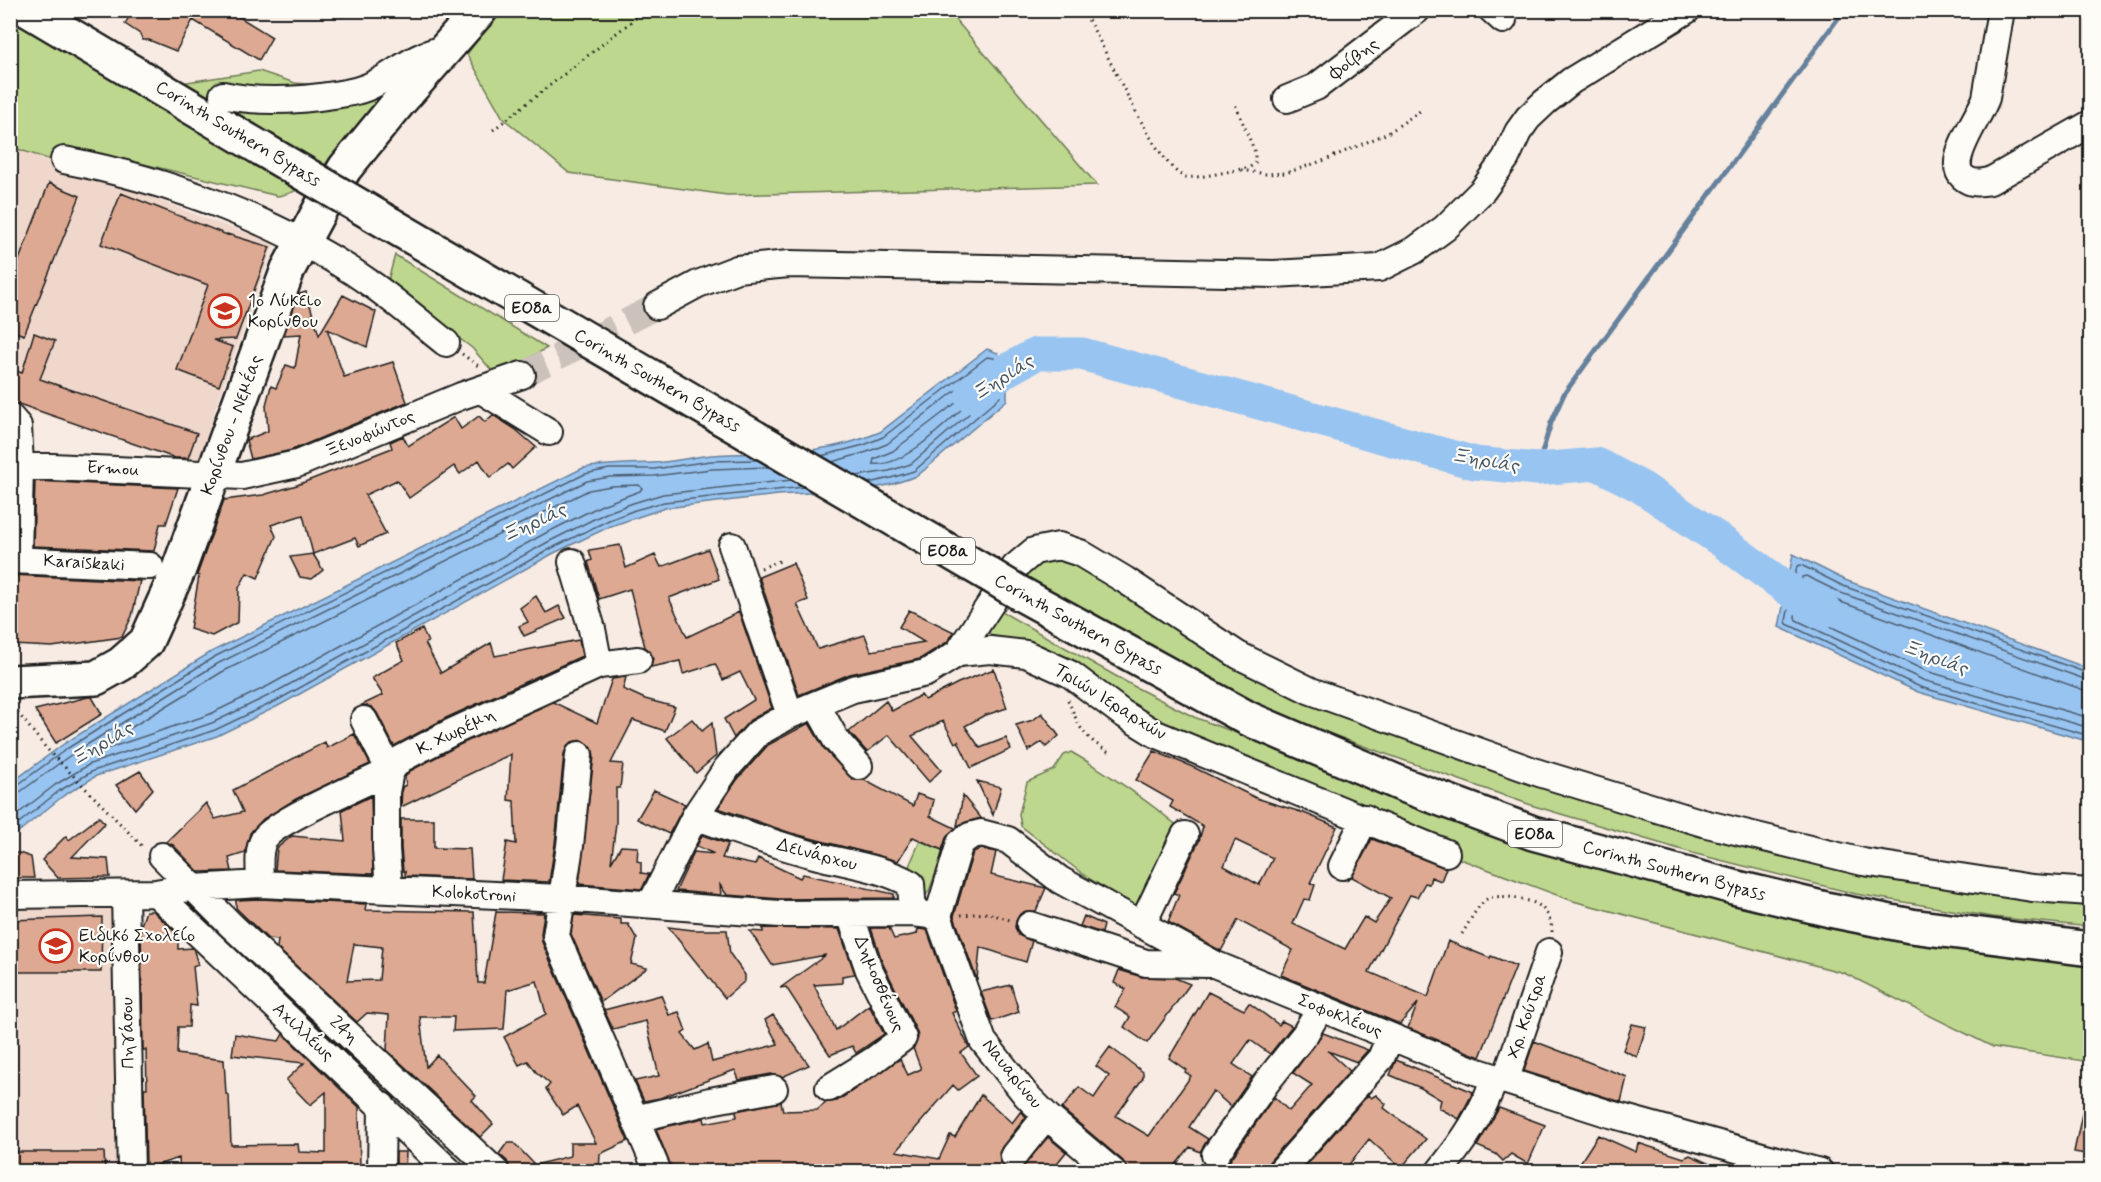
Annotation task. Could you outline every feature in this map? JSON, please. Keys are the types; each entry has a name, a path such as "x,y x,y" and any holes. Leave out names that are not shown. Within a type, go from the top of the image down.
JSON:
{"main road":[{"name":"Corinth Southern Bypass","path":"28,10 1021,594 1249,719 1416,790 1533,833 1721,884 1841,912 1911,926 2091,949"},
{"name":"Κορίνθου - Νεμέας","path":"10,682 96,678 121,664 146,642 179,568 215,474 288,269 323,204 364,142 480,10"}],"street":[{"name":"Φοίβης","path":"1287,99 1316,87 1416,10"},
{"path":"657,306 698,284 737,269 789,264 1274,274 1379,268 1414,250 1445,228 1483,190 1506,158 1518,132 1528,118 1545,102 1581,75 1688,10"},
{"path":"2001,10 1986,98 1982,111 1959,152 1956,163 1958,173 1966,180 1977,183 1990,181 2091,124"},
{"path":"223,95 247,100 274,101 311,99 354,92 372,86 425,53 445,50"},
{"path":"64,160 163,184 228,208 302,243 373,286 446,343"},
{"name":"Ξενοφώντος","path":"215,474 242,476 297,464 461,396 522,375"},
{"path":"481,390 549,432"},
{"name":"Karaiskaki","path":"10,417 18,426 15,465 14,560 150,566"},
{"name":"Ermou","path":"15,465 215,474"},
{"path":"732,546 790,715"},
{"path":"958,653 1015,567 1034,550 1059,546 1080,553 1125,580 1238,655 1311,691 1539,772 1703,823 1863,861 2032,888 2091,892"},
{"path":"572,562 592,629 599,665"},
{"name":"Τριών Ιεραρχών","path":"651,904 695,816 727,768 758,733 790,715 854,689 926,674 958,653 990,650 1026,654 1070,674 1156,734 1446,853"},
{"name":"Κ. Χωρέμη","path":"260,884 261,847 265,838 275,828 390,771 400,759 452,732 599,665 638,660"},
{"path":"816,704 836,740 859,766"},
{"path":"364,720 390,771 386,792 389,890"},
{"path":"579,755 570,846 556,936 658,1172"},
{"name":"Δεινάρχου","path":"695,816 745,835 895,875 911,884 926,915"},
{"path":"1342,866 1365,818"},
{"name":"Σοφοκλέους","path":"926,915 960,843 970,836 981,833 1008,840 1060,880 1214,964 1320,1008 1500,1080 1610,1114 1816,1171"},
{"path":"1142,925 1185,836"},
{"name":"24η","path":"155,854 496,1172"},
{"name":"Kolokotroni","path":"10,895 156,894 194,888 260,884 561,898 780,914 926,915"},
{"name":"Πηγάσου","path":"125,894 131,1172"},
{"name":"Αχιλλέως","path":"156,894 450,1172"},
{"name":"Δημοσθένους","path":"829,1088 874,1060 903,1038 869,970 850,914"},
{"name":"Ναυαρίνου","path":"926,915 983,1041 1026,1095 1046,1116 1113,1172"},
{"path":"1030,926 1146,963 1214,964"},
{"name":"Χρ. Κούτρα","path":"1439,1172 1475,1124 1500,1080 1549,952"},
{"path":"1215,1155 1266,1083 1305,1034 1320,1008"},
{"path":"1280,1172 1381,1058 1390,1036"},
{"path":"635,1119 700,1103 774,1089"},
{"path":"381,1172 382,1106"},
{"path":"1014,1156 1046,1116"}],"path":[{"path":"493,130 645,10"},
{"path":"1082,10 1145,126 1164,158 1175,171 1187,177 1237,170 1250,167 1255,163 1255,152 1235,104"},
{"path":"1237,170 1266,174 1286,173 1363,145 1388,133 1420,111"},
{"path":"1068,699 1080,728 1090,741 1112,754"},
{"path":"10,703 46,748 93,798 155,854"},
{"path":"1462,934 1478,909 1488,899 1497,896 1525,900 1540,905 1548,916 1552,929 1549,952"},
{"path":"926,915 988,913 1030,926"}],"shaded area":[{"path":"10,147 93,174 212,221 275,242 219,397 199,462 11,405"},
{"path":"10,909 114,909 116,1171 11,1171"}],"green space":[{"path":"500,11 948,11 1097,185 727,195 569,173 503,118 467,54"},
{"path":"10,19 135,90 259,71 295,83 321,85 379,96 383,105 350,147 325,173 295,191 278,196 85,150 54,161 11,147"},
{"path":"395,255 547,348 495,374 472,348 387,284"},
{"path":"1052,558 1072,562 1097,577 1546,786 2090,903 2090,927 1993,917 1856,894 1696,854 1534,806 1366,747 1234,698 1017,579 1032,566"},
{"path":"997,609 1137,688 1194,717 1373,785 1668,880 1858,933 2012,956 2090,964 2090,1062 1993,1047 1844,973 1573,901 1457,858 1458,849 1173,734 983,630"},
{"path":"1071,752 1127,787 1179,827 1144,903 1136,907 1088,878 1021,826 1019,814 1027,782 1054,770 1064,755"},
{"path":"920,841 944,851 929,891 922,900 907,871"}],"water":[{"path":"987,349 998,353 1007,370 1007,400 917,476 870,489 778,495 665,508 611,526 554,553 278,706 217,736 96,776 63,796 11,838 11,783 65,743 211,652 583,468 712,455 817,449 838,446 880,432"},
{"path":"1793,554 1845,580 2090,669 2090,742 1918,692 1779,627"}],"building":[{"path":"133,10 228,10 272,37 259,60 193,20 176,51 149,40 143,40 140,34 125,24"},
{"path":"49,183 80,196 24,335 10,330 10,283"},
{"path":"121,193 227,235 270,247 236,339 213,340 233,347 219,386 177,370 208,285 101,244"},
{"path":"306,292 319,335 343,295 376,312 367,347 327,329 344,377 393,362 407,402 292,450 251,459 246,440 268,431 266,405 271,386 276,388 286,365 295,368 301,334 284,335 299,294"},
{"path":"34,333 55,341 40,379 197,433 188,458 175,458 10,401 10,369 22,373"},
{"path":"493,415 515,429 536,447 512,469 508,464 490,478 479,460 460,474 454,466 409,498 397,480 365,495 386,534 359,546 355,538 313,554 303,515 271,525 276,536 258,578 247,573 239,588 238,622 212,636 190,629 199,576 197,575 224,500 263,495 297,485 392,448 390,442 403,436 408,446 454,417 461,429 479,416 485,422"},
{"path":"35,481 178,488 166,524 160,524 154,551 33,546"},
{"path":"620,545 626,568 655,555 661,567 708,549 719,579 669,598 687,637 739,612 772,708 750,720 734,738 724,719 754,700 740,672 723,680 715,664 683,674 680,661 651,667 653,658 645,647 630,589 599,599 588,562 592,560 589,550"},
{"path":"313,554 323,570 312,579 300,577 290,557"},
{"path":"793,563 808,600 797,604 818,649 865,635 871,651 924,642 899,627 909,610 954,632 947,642 920,659 850,674 799,695 759,577"},
{"path":"11,575 140,581 132,616 122,637 52,647 13,645 15,602 10,602"},
{"path":"536,596 546,613 559,606 566,618 524,636 519,626 528,622 520,608"},
{"path":"422,629 428,642 425,643 441,673 491,643 495,656 579,640 582,656 446,718 394,746 377,713 372,707 362,705 383,695 372,678 404,660 396,643"},
{"path":"994,669 1007,708 983,716 965,726 980,748 1006,738 1011,749 971,768 958,741 955,743 943,721 912,736 941,770 929,782 889,735 867,752 849,732 886,701 892,711 921,695 925,700 958,683"},
{"path":"626,677 623,689 645,699 675,707 665,731 633,720 611,763 623,764 620,788 616,788 616,823 611,863 621,846 638,847 637,861 641,862 641,873 649,874 642,889 579,884 594,756 592,748 581,740 572,742 564,754 549,882 501,880 507,842 516,844 514,801 508,800 511,754 401,807 402,787 406,785 405,777 410,771 459,745 553,702 597,723 612,679"},
{"path":"92,697 102,714 56,743 35,710"},
{"path":"1042,713 1059,736 1046,747 1042,742 1028,751 1016,725 1033,720"},
{"path":"692,719 702,731 712,723 716,756 696,773 667,738"},
{"path":"809,723 825,750 854,780 864,780 913,806 917,794 934,800 930,816 955,828 946,838 942,850 913,837 898,861 791,833 718,808 737,780 768,745"},
{"path":"354,734 370,764 296,799 263,819 250,833 245,853 229,858 232,871 199,872 173,845 166,842 206,803 215,819 243,812 233,790 325,742 327,748"},
{"path":"1154,751 1256,798 1304,813 1337,827 1310,883 1315,885 1310,900 1304,899 1293,924 1345,949 1364,917 1374,923 1391,898 1352,877 1372,839 1446,868 1441,881 1431,877 1429,884 1425,883 1417,897 1410,895 1369,972 1428,997 1448,941 1516,966 1480,1057 1408,1028 1418,1003 1400,1024 1281,975 1293,950 1238,920 1221,951 1168,922 1179,895 1174,893 1199,841 1203,826 1170,807 1173,801 1136,780","holes":["1235,840 1273,858 1259,885 1224,866"]},
{"path":"140,771 153,789 135,809 116,785"},
{"path":"977,781 1001,787 993,815"},
{"path":"654,790 685,804 669,834 637,819"},
{"path":"371,796 373,874 275,870 277,848 292,836 345,841 342,810"},
{"path":"963,796 981,818 957,826"},
{"path":"99,817 105,823 72,857 108,859 110,877 58,878 42,860 66,836 69,840"},
{"path":"401,819 434,819 434,848 470,849 472,879 405,876 401,848"},
{"path":"702,835 728,844 722,858 755,865 758,858 800,878 803,874 894,894 894,898 780,899 727,895 720,885 721,895 676,891 694,852 714,854 697,846"},
{"path":"981,849 996,852 991,875 1046,888 1036,911 1026,911 1020,914 1016,921 1015,927 1018,935 1032,941 1026,962 980,947 977,980 954,916 973,852"},
{"path":"19,853 31,857 34,878 10,878 10,854"},
{"path":"236,900 366,904 365,910 474,912 478,983 484,983 496,912 544,913 542,942 628,1141 600,1154 599,1172 511,1172 507,1161 499,1154 507,1143 514,1143 535,1165 570,1156 570,1143 596,1143 577,1106 563,1115 546,1089 550,1084 536,1072 528,1061 519,1065 504,1037 546,1014 537,981 507,990 504,1029 453,1031 454,1017 420,1017 426,1067 437,1055 476,1096 472,1100 493,1124 480,1137 387,1050 389,1015 367,1013 357,1022 277,948 278,940 268,939 236,908","holes":["354,944 382,947 379,980 347,981"]},
{"path":"146,911 153,911 178,935 178,949 193,948 198,964 193,966 197,1006 190,1005 189,1027 178,1027 177,1054 224,1060 226,1094 229,1095 231,1145 298,1144 299,1152 326,1153 326,1092 310,1105 286,1080 304,1063 232,1055 235,1034 279,1041 283,1034 359,1107 360,1172 180,1172 179,1158 154,1166 146,1166 144,1088 147,1088 146,1050 143,1050 141,925"},
{"path":"574,915 621,919 621,924 628,924 637,939 631,964 647,968 601,1002 571,934"},
{"path":"1084,916 1104,925 1102,933 1080,926"},
{"name":"Ειδικό Σχολείο Κορίνθου","path":"102,917 101,972 10,972 10,920"},
{"path":"668,927 727,930 730,954 745,975 745,981 725,998"},
{"path":"763,928 839,929 855,974 842,976 842,983 814,985 836,1030 869,1005 884,1034 856,1053 852,1046 830,1055 786,987 780,988 826,955 772,965 750,931 763,932"},
{"path":"871,928 889,928 894,939 917,934 918,929 927,930 956,1011 952,1013 969,1047 961,1053 977,1076 958,1090 953,1085 896,1151 939,1159 950,1135 955,1137 981,1095 1012,1123 1021,1111 1026,1117 999,1153 1004,1167 1012,1171 1020,1170 1048,1137 1066,1152 1050,1172 673,1172 656,1129 704,1118 705,1123 737,1117 736,1111 781,1102 783,1111 817,1110 827,1102 837,1101 900,1059 908,1075 921,1069 913,1048 918,1038 917,1032 883,964"},
{"path":"1119,970 1142,977 1175,978 1190,984 1147,1043 1124,1027 1130,1017 1115,1007 1126,989 1114,983"},
{"path":"1011,985 1019,1012 992,1021 981,992"},
{"path":"1208,992 1244,1010 1249,1003 1279,1025 1282,1021 1292,1026 1270,1054 1250,1040 1233,1064 1252,1077 1231,1107 1213,1091 1189,1127 1208,1139 1200,1152 1190,1147 1170,1172 1128,1172 1123,1161 1062,1109 1079,1087 1094,1098 1109,1076 1096,1066 1110,1047 1143,1072 1143,1078 1116,1116 1149,1136 1191,1076 1169,1058"},
{"path":"661,995 669,1015 679,1012 686,1031 682,1034 695,1050 708,1044 712,1062 778,1044 765,1020 773,1015 809,1065 782,1077 771,1074 739,1080 735,1070 660,1098 644,1101 635,1081 659,1076 646,1021 613,1029 604,1010"},
{"path":"1632,1024 1646,1027 1637,1057 1623,1050"},
{"path":"1323,1033 1368,1050 1357,1062 1328,1051 1350,1071 1269,1162 1264,1172 1242,1172 1229,1162 1274,1097 1289,1111 1312,1085 1293,1073"},
{"path":"1534,1041 1627,1077 1621,1102 1524,1071"},
{"path":"1396,1060 1473,1092 1459,1119 1439,1108 1441,1100 1421,1088 1390,1075"},
{"path":"1368,1095 1371,1098 1376,1095 1386,1104 1384,1108 1426,1139 1401,1168 1369,1139 1343,1172 1300,1172"},
{"path":"2084,1104 2091,1105 2091,1155 2074,1152"},
{"path":"1499,1108 1545,1125 1528,1164 1511,1154 1503,1161 1496,1154 1477,1146"},
{"path":"1598,1135 1636,1152 1638,1143 1684,1158 1690,1155 1728,1172 1574,1172"},
{"path":"10,1152 104,1152 105,1172 10,1172"},
{"path":"396,1152 406,1152 405,1172 396,1172"}],"waterway":[{"path":"1537,469 1551,423 1564,394 1844,10"},
{"name":"Ξηριάς","path":"971,397 1007,370 1036,354 1082,354 1475,463 1537,469 1597,464 1641,487 1800,598 1825,611"}],"tunnel":[{"path":"522,375 657,306"}],"place":[{"name":"1ο Λύκειο Κορίνθου","path":"225,311"},
{"name":"Ειδικό Σχολείο Κορίνθου","path":"56,946"}]}
